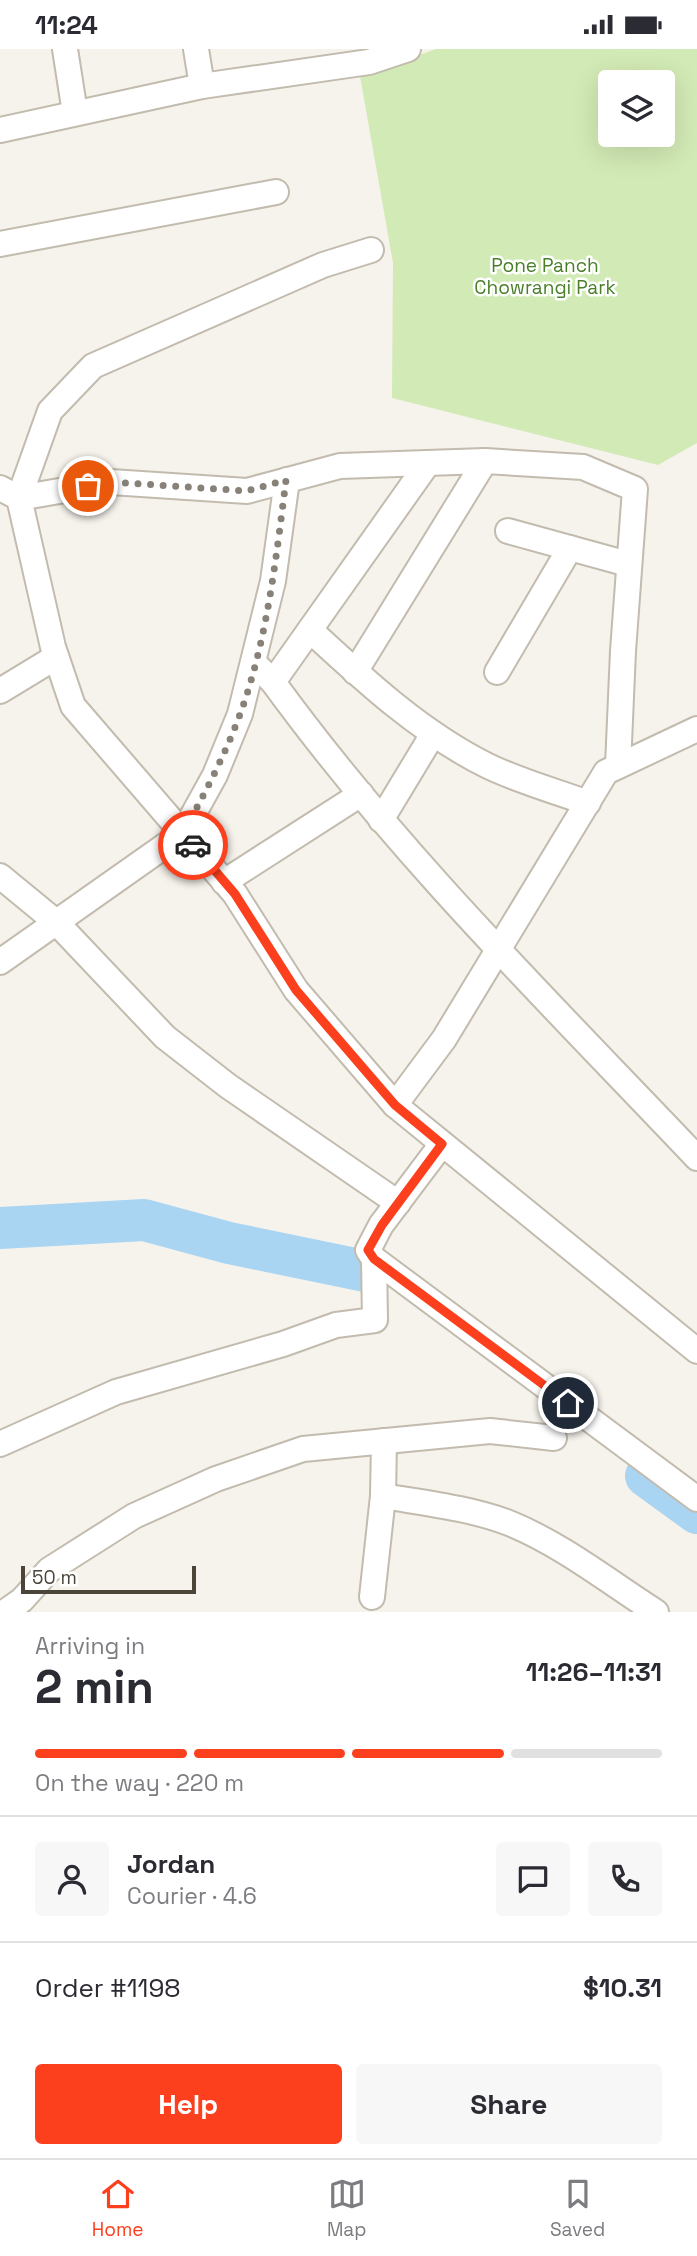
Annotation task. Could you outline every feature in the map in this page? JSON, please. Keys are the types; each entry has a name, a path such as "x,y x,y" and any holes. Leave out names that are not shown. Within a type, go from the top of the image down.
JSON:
{"street":[{"path":"65,49 75,113"},
{"path":"196,49 202,86"},
{"path":"0,130 202,86 369,62 408,49"},
{"path":"0,244 276,191"},
{"path":"371,250 323,265 93,366 50,411 9,493 56,657 73,706 224,882 296,990 395,1105 697,1351"},
{"path":"9,493 111,482 247,491 340,466 485,461 583,467 635,489 628,564 618,766"},
{"path":"355,672 485,461"},
{"path":"273,682 428,463"},
{"path":"0,962 183,833 220,763 240,715 273,581 286,480"},
{"path":"508,531 628,564"},
{"path":"498,672 570,548"},
{"path":"310,630 355,672 433,734 488,766 587,803"},
{"path":"0,691 56,657"},
{"path":"254,663 273,682 381,820 498,949 697,1158"},
{"path":"395,1105 444,1038 606,772 697,729"},
{"path":"381,820 433,734"},
{"path":"224,882 361,794"},
{"path":"0,876 56,922 165,1037 228,1086 398,1203"},
{"path":"442,1144 398,1203 368,1250 374,1259 697,1499"},
{"path":"0,1444 116,1392 336,1325 375,1320 374,1259"},
{"path":"5,1612 22,1600 49,1570 134,1516 216,1479 303,1449 490,1431 554,1438"},
{"path":"372,1597 383,1496 384,1441"},
{"path":"383,1496 470,1512 509,1523 548,1544 656,1612"}],"green space":[{"name":"Pone Panch Chowrangi Park","path":"436,49 697,49 697,443 658,465 392,398 393,263 360,76"}],"waterway":[{"path":"0,1228 144,1220 229,1243 365,1271"},
{"path":"646,1476 697,1513"}],"way so far":[{"path":"88,486 111,482 247,491 286,480 273,581 258,649 240,715 215,775 183,833 193,845"}],"route":[{"path":"193,845 235,894 296,990 395,1105 442,1144 382,1225 368,1250 374,1259 568,1403"}]}
